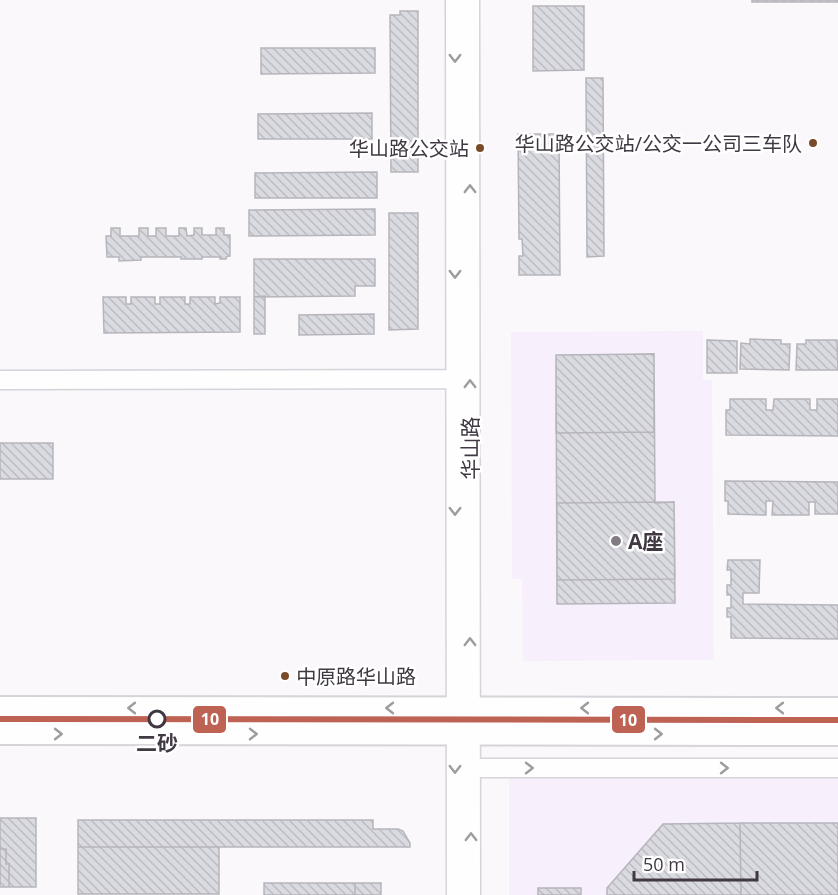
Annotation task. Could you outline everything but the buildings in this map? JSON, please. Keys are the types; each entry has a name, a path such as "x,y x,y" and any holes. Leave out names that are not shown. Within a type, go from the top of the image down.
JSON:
{"main road":[{"path":"0,708 838,708"},
{"path":"0,734 838,735"}],"street":[{"name":"华山路","path":"455,0 455,379 463,708"},
{"name":"华山路","path":"456,895 463,734 470,0"},
{"path":"0,380 455,379"},
{"name":"华山路","path":"463,734 471,768 471,895"},
{"path":"471,768 838,768"}],"shaded area":[{"path":"703,331 703,380 712,380 714,660 523,661 522,579 512,579 511,332"},
{"path":"509,778 838,778 838,895 509,895"}],"transit line":[{"name":"10","path":"0,719 838,720"}],"place":[{"name":"华山路公交站/公交一公司三车队","path":"813,143"},
{"name":"华山路公交站","path":"480,148"},
{"name":"A座","path":"616,541"},
{"name":"中原路华山路","path":"285,676"},
{"name":"二砂","path":"157,719"}]}
